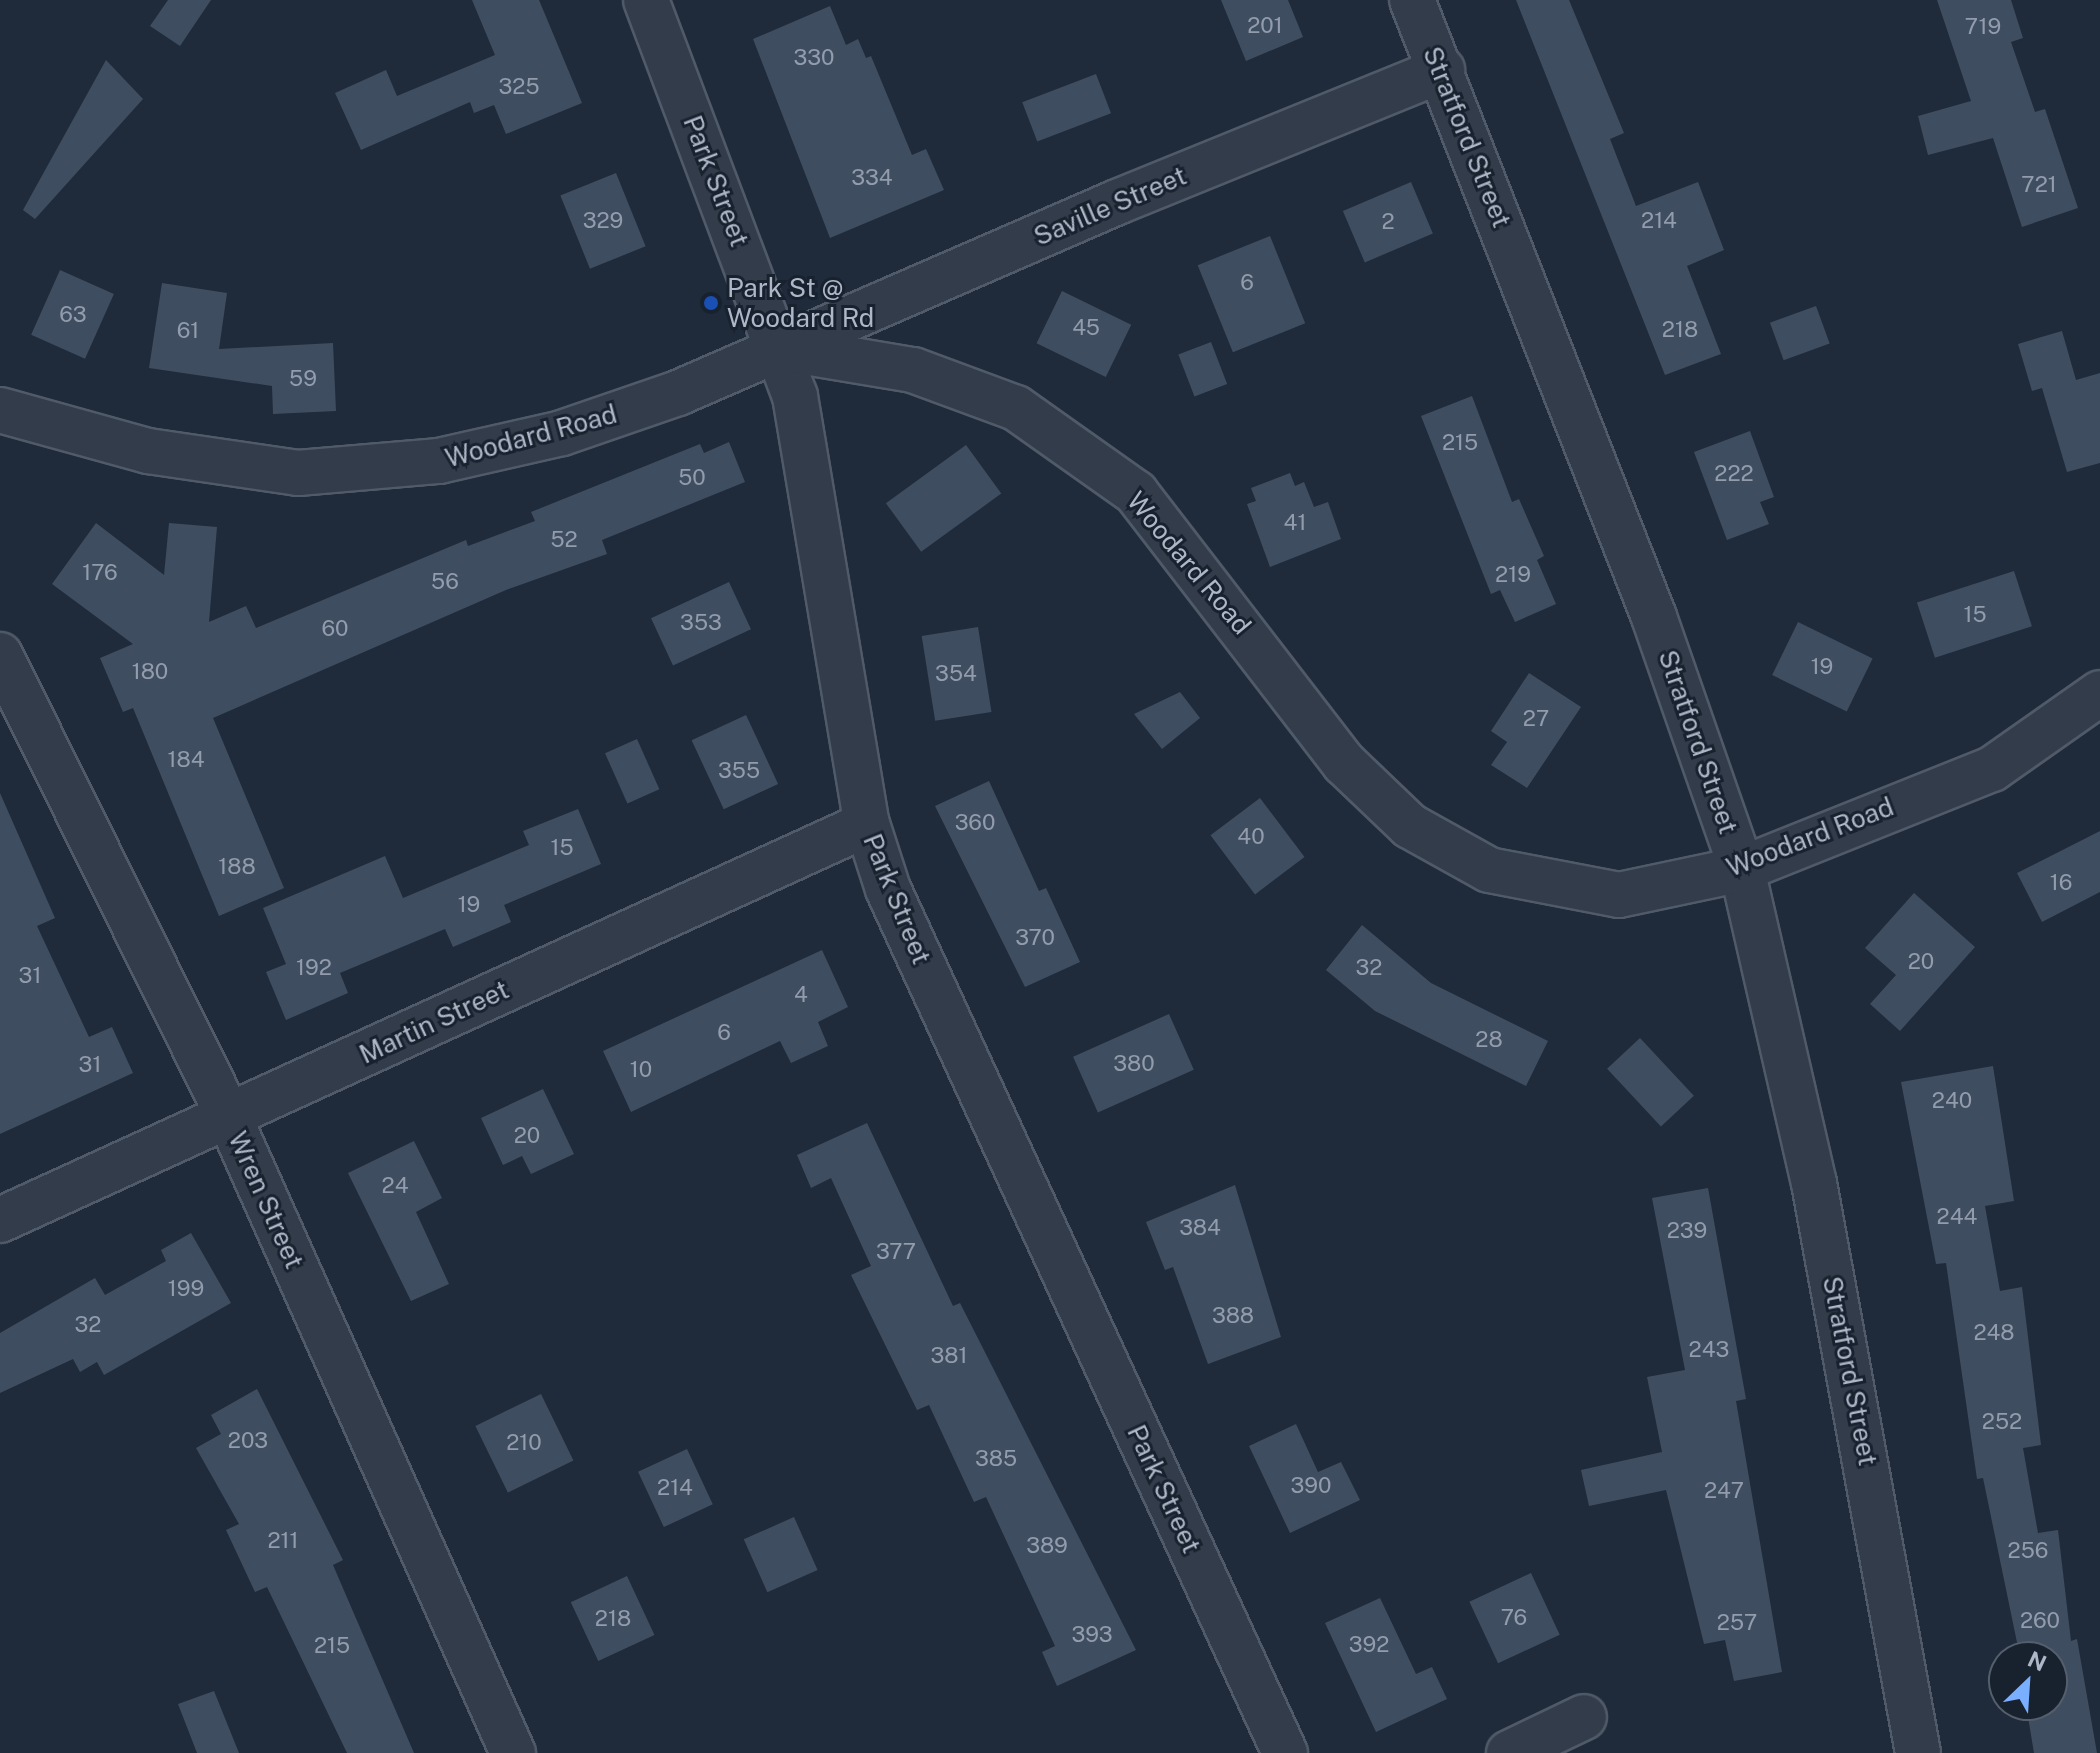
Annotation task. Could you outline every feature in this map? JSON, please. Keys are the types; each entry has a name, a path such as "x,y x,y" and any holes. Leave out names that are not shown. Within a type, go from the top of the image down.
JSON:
{"street":[{"name":"Park Street","path":"646,0 781,348 809,454 867,824 888,889 1285,1753"},
{"name":"Stratford Street","path":"1412,0 1654,617 1742,869 1814,1183 1918,1753"},
{"name":"Saville Street","path":"781,348 1117,202 1442,70"},
{"name":"Woodard Road","path":"0,410 148,451 298,473 439,461 562,433 781,348 913,370 1016,408 1136,493 1344,763 1410,826 1489,870 1619,895 1742,869 1992,769 2100,693"},
{"name":"Wren Street","path":"0,655 229,1117 513,1753"},
{"name":"Martin Street","path":"0,1220 867,824"},
{"path":"1509,1753 1584,1717"}],"building":[{"path":"168,0 211,0 180,46 150,26"},
{"path":"472,0 539,0 582,103 506,134 494,105 474,113 470,102 361,150 335,93 386,70 397,96 495,55"},
{"path":"1221,0 1288,0 1303,37 1246,61"},
{"path":"1516,0 1569,0 1624,133 1610,139 1636,206 1698,182 1724,250 1687,266 1721,354 1665,375"},
{"path":"1937,0 2011,0 2023,38 2011,42 2035,112 2045,109 2078,208 2022,227 1993,138 1928,155 1918,116 1971,101"},
{"path":"830,6 846,45 858,39 866,58 871,56 912,155 926,149 944,190 830,238 753,39"},
{"path":"106,60 143,99 35,219 23,210"},
{"path":"1096,74 1111,113 1037,142 1022,102"},
{"path":"616,173 646,246 590,269 560,195"},
{"path":"1411,182 1433,234 1365,262 1343,211"},
{"path":"1270,236 1305,323 1233,352 1198,265"},
{"path":"60,270 114,294 85,359 31,335"},
{"path":"162,283 227,293 219,349 333,343 336,411 273,414 272,386 149,368"},
{"path":"1062,291 1131,325 1106,377 1037,343"},
{"path":"1816,306 1830,344 1784,360 1770,323"},
{"path":"2062,331 2076,380 2100,373 2100,463 2067,472 2042,388 2032,391 2018,344"},
{"path":"1211,342 1227,384 1194,397 1178,355"},
{"path":"1472,396 1512,502 1519,499 1544,556 1537,560 1556,604 1515,622 1500,590 1491,594 1421,416"},
{"path":"1750,431 1774,497 1760,502 1769,524 1727,540 1694,452"},
{"path":"729,442 745,482 602,540 607,554 506,590 213,718 284,888 219,916 133,708 123,712 100,658 133,644 52,584 96,523 164,575 169,523 217,527 209,622 246,606 256,628 466,540 468,546 535,521 531,512 700,444 704,453"},
{"path":"966,445 1001,494 921,552 886,503"},
{"path":"1290,473 1295,486 1304,482 1314,507 1328,502 1341,539 1270,567 1247,504 1256,501 1251,488"},
{"path":"2014,571 2032,626 1935,658 1917,603"},
{"path":"729,582 751,629 673,665 651,618"},
{"path":"1798,622 1873,658 1847,711 1772,675"},
{"path":"978,627 991,712 935,721 922,636"},
{"path":"1529,673 1581,707 1527,788 1491,765 1507,742 1491,731"},
{"path":"1180,692 1200,718 1162,749 1134,714"},
{"path":"746,715 778,784 724,809 692,740"},
{"path":"637,739 659,789 627,803 605,753"},
{"path":"989,781 1039,891 1046,888 1080,962 1025,987 935,806"},
{"path":"0,793 55,918 37,926 89,1037 112,1027 133,1073 0,1134"},
{"path":"1260,798 1305,857 1255,894 1210,835"},
{"path":"578,809 601,864 504,905 511,922 453,947 445,929 340,973 348,993 286,1020 266,972 286,964 263,908 385,856 403,898 529,845 523,831"},
{"path":"2100,831 2100,892 2042,922 2017,873"},
{"path":"1914,893 1975,947 1900,1031 1870,1004 1896,975 1865,948"},
{"path":"1362,925 1431,983 1548,1041 1526,1086 1375,1011 1326,970"},
{"path":"822,950 848,1007 818,1022 828,1046 791,1063 780,1041 631,1112 603,1051"},
{"path":"1169,1014 1194,1070 1098,1112 1073,1057"},
{"path":"1640,1038 1694,1096 1661,1126 1607,1069"},
{"path":"1993,1066 2014,1201 1985,1206 2000,1291 2022,1287 2041,1445 2023,1448 2038,1533 2058,1530 2071,1641 2077,1639 2097,1753 2034,1753 2029,1721 2068,1721 2068,1641 2017,1641 1983,1478 1977,1479 1946,1263 1936,1264 1901,1082"},
{"path":"543,1089 574,1154 531,1174 522,1156 503,1165 481,1118"},
{"path":"867,1123 953,1306 960,1303 1136,1650 1057,1686 1042,1652 1055,1646 986,1497 974,1502 929,1405 917,1410 851,1275 871,1266 831,1178 811,1188 797,1155"},
{"path":"414,1141 442,1198 416,1212 449,1284 411,1301 348,1173"},
{"path":"1235,1185 1281,1337 1208,1364 1173,1267 1165,1270 1146,1222"},
{"path":"1708,1188 1746,1399 1736,1401 1782,1672 1734,1681 1725,1640 1704,1644 1666,1490 1589,1506 1581,1470 1662,1452 1647,1377 1685,1370 1652,1198"},
{"path":"191,1233 231,1303 104,1375 97,1362 80,1372 73,1359 0,1393 0,1333 95,1278 105,1295 166,1261 161,1250"},
{"path":"257,1389 343,1560 333,1565 414,1753 347,1753 267,1587 255,1592 226,1530 239,1524 196,1448 221,1434 211,1415"},
{"path":"541,1394 573,1461 508,1493 475,1426"},
{"path":"1296,1424 1318,1472 1341,1462 1360,1500 1290,1533 1249,1446"},
{"path":"687,1449 713,1504 664,1527 638,1472"},
{"path":"794,1517 818,1570 767,1592 744,1539"},
{"path":"1531,1573 1560,1635 1498,1663 1469,1602"},
{"path":"627,1576 654,1635 598,1661 571,1602"},
{"path":"1380,1598 1416,1674 1432,1667 1447,1699 1376,1732 1325,1623"},
{"path":"214,1691 239,1753 197,1753 178,1704"}],"place":[{"name":"Park St @ Woodard Rd","path":"711,303"}]}
